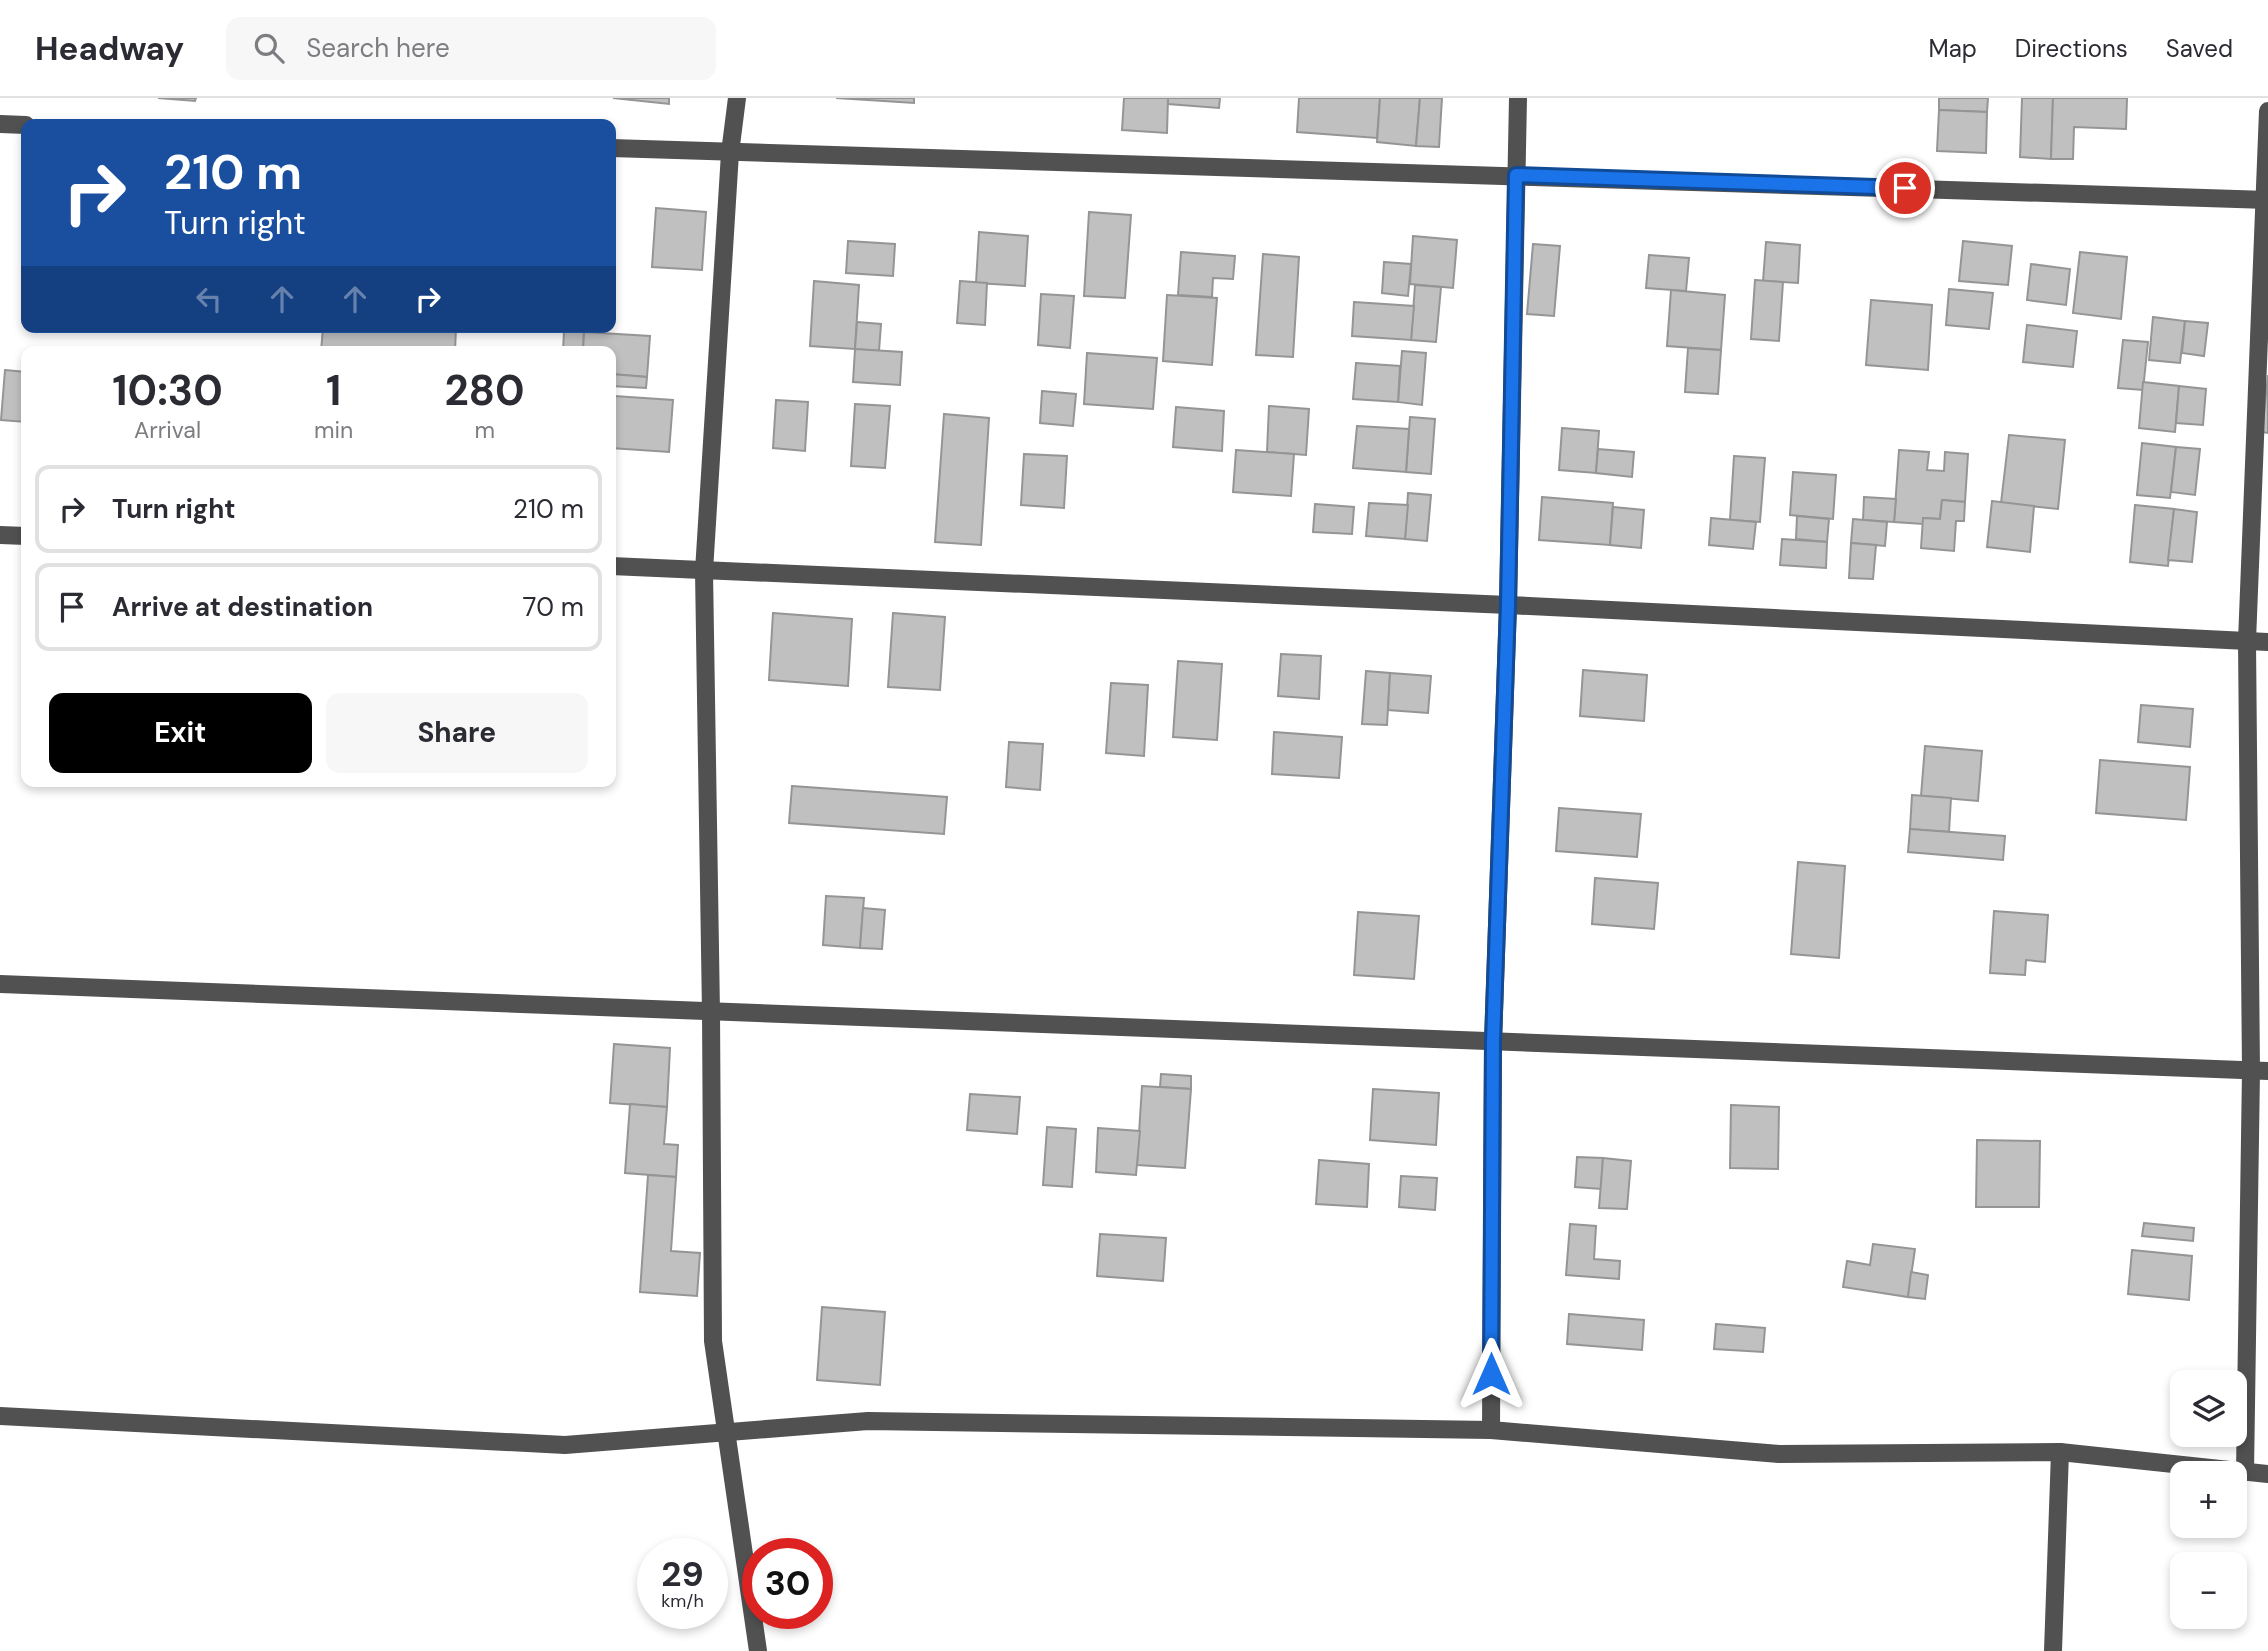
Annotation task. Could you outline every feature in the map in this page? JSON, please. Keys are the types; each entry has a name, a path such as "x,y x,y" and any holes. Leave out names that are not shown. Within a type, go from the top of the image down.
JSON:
{"street":[{"path":"737,98 730,153 704,571 713,1341 758,1651"},
{"path":"1491,1430 1493,1042 1508,605 1518,98"},
{"path":"2245,1461 2260,1071 2247,641 2267,200 2268,111"},
{"path":"0,124 21,125"},
{"path":"616,148 2267,200"},
{"path":"0,535 21,536"},
{"path":"616,566 1508,605 2268,642"},
{"path":"0,984 2260,1071"},
{"path":"0,1416 565,1445 868,1421 1491,1430 1779,1454 2060,1452 2170,1464"},
{"path":"2053,1651 2060,1452"},
{"path":"2247,1472 2268,1475"}],"building":[{"path":"158,98 196,98 195,101"},
{"path":"613,98 669,98 669,104"},
{"path":"836,98 914,98 914,103"},
{"path":"1124,98 1168,98 1167,133 1122,130"},
{"path":"1168,98 1220,98 1219,108 1168,104"},
{"path":"1299,98 1380,98 1377,138 1297,132"},
{"path":"1380,98 1420,98 1416,146 1377,142"},
{"path":"1420,98 1442,98 1439,147 1416,146"},
{"path":"1939,98 1988,98 1987,112 1939,110"},
{"path":"2022,98 2053,98 2051,159 2020,157"},
{"path":"2053,98 2127,98 2126,129 2074,127 2073,159 2051,159"},
{"path":"1939,110 1987,112 1986,153 1937,151"},
{"path":"656,208 706,212 702,270 652,267"},
{"path":"1089,212 1131,215 1125,298 1084,296"},
{"path":"979,232 1028,236 1025,286 976,283"},
{"path":"1413,236 1457,240 1453,288 1410,284"},
{"path":"848,241 895,244 893,276 846,273"},
{"path":"1963,241 2012,246 2008,285 1959,281"},
{"path":"1766,242 1800,245 1798,283 1763,281"},
{"path":"1533,244 1560,246 1554,316 1527,314"},
{"path":"1181,252 1235,256 1233,279 1213,278 1212,297 1178,295"},
{"path":"2080,252 2127,257 2121,319 2073,313"},
{"path":"1263,254 1299,257 1293,357 1256,355"},
{"path":"1649,255 1689,258 1686,291 1646,288"},
{"path":"1384,262 1411,264 1408,296 1382,293"},
{"path":"2031,264 2070,269 2066,305 2027,300"},
{"path":"1755,280 1783,282 1779,341 1751,339"},
{"path":"814,281 859,285 855,349 810,346"},
{"path":"960,281 987,283 985,325 957,323"},
{"path":"1415,285 1441,287 1436,342 1411,340"},
{"path":"1949,289 1993,293 1989,329 1946,325"},
{"path":"1671,290 1725,295 1721,350 1667,346"},
{"path":"1041,294 1074,296 1070,348 1038,345"},
{"path":"1167,295 1217,298 1212,365 1163,361"},
{"path":"1871,300 1932,305 1928,370 1866,365"},
{"path":"1354,302 1414,306 1411,340 1352,336"},
{"path":"2153,317 2185,321 2180,363 2149,360"},
{"path":"2185,321 2208,323 2204,356 2182,353"},
{"path":"857,322 881,324 879,351 855,349"},
{"path":"2027,325 2077,331 2073,367 2023,362"},
{"path":"323,333 456,333 455,346 321,346"},
{"path":"564,333 584,333 583,346 563,346"},
{"path":"584,333 650,336 647,377 616,374 616,346 583,346"},
{"path":"2123,340 2148,342 2143,390 2118,388"},
{"path":"1688,348 1721,350 1718,394 1685,392"},
{"path":"855,349 902,352 900,385 853,382"},
{"path":"1402,351 1426,353 1422,405 1398,402"},
{"path":"1087,353 1157,358 1153,409 1084,404"},
{"path":"1356,363 1400,366 1398,402 1353,399"},
{"path":"5,370 21,372 21,422 1,420"},
{"path":"616,374 647,377 646,388 616,386"},
{"path":"2268,375 2268,433 2262,432"},
{"path":"2143,382 2179,386 2175,432 2139,428"},
{"path":"2179,386 2206,389 2203,425 2176,423"},
{"path":"1042,391 1076,394 1073,426 1040,423"},
{"path":"616,396 673,400 669,452 616,448"},
{"path":"776,400 808,402 805,451 773,448"},
{"path":"855,404 890,406 885,468 851,466"},
{"path":"1269,406 1309,409 1306,455 1267,452"},
{"path":"1176,407 1224,411 1222,451 1173,447"},
{"path":"944,414 989,418 981,545 935,542"},
{"path":"1410,417 1435,419 1431,474 1406,472"},
{"path":"1357,426 1409,429 1406,472 1353,468"},
{"path":"1562,428 1599,431 1596,473 1559,470"},
{"path":"2009,435 2065,440 2058,509 2001,503"},
{"path":"2142,443 2176,447 2170,498 2137,495"},
{"path":"2176,447 2200,449 2195,495 2171,492"},
{"path":"1598,449 1634,452 1632,477 1596,473"},
{"path":"1236,450 1294,454 1291,496 1233,492"},
{"path":"1899,450 1929,452 1927,470 1944,471 1945,452 1968,454 1965,502 1942,500 1940,519 1923,518 1923,524 1894,522"},
{"path":"1024,454 1067,456 1064,508 1021,505"},
{"path":"1734,456 1765,458 1760,522 1730,520"},
{"path":"1793,472 1836,475 1833,519 1790,515"},
{"path":"1408,493 1431,495 1427,541 1405,539"},
{"path":"1542,497 1613,503 1610,545 1539,540"},
{"path":"1864,497 1896,499 1894,522 1863,520"},
{"path":"1942,500 1965,502 1964,521 1956,521 1954,551 1921,548 1923,518 1940,519"},
{"path":"1992,501 2034,506 2030,552 1987,547"},
{"path":"1369,503 1408,505 1405,539 1366,536"},
{"path":"1315,504 1354,507 1352,534 1313,532"},
{"path":"2135,505 2174,509 2168,566 2130,562"},
{"path":"1613,507 1644,510 1641,548 1610,545"},
{"path":"2174,509 2197,512 2192,562 2168,560"},
{"path":"1797,516 1829,519 1827,542 1796,539"},
{"path":"1711,518 1756,522 1753,549 1709,545"},
{"path":"1853,519 1887,522 1885,546 1851,543"},
{"path":"1782,539 1827,542 1826,568 1780,565"},
{"path":"1851,543 1876,545 1873,579 1849,578"},
{"path":"773,613 852,619 848,686 769,680"},
{"path":"893,613 945,617 940,690 888,687"},
{"path":"1281,654 1321,656 1319,699 1278,696"},
{"path":"1178,661 1222,664 1217,740 1173,737"},
{"path":"1583,670 1647,675 1644,721 1580,716"},
{"path":"1366,671 1390,673 1387,725 1362,724"},
{"path":"1390,673 1431,676 1428,713 1388,710"},
{"path":"1111,683 1148,685 1144,756 1106,753"},
{"path":"2141,705 2193,709 2190,747 2138,742"},
{"path":"1274,732 1342,737 1339,778 1272,774"},
{"path":"1009,742 1043,744 1040,790 1006,787"},
{"path":"1925,746 1982,751 1978,801 1921,796"},
{"path":"2100,760 2190,767 2186,820 2096,813"},
{"path":"792,786 947,797 944,834 789,823"},
{"path":"1912,795 1951,798 1949,832 1910,829"},
{"path":"1559,808 1641,814 1637,857 1556,851"},
{"path":"1910,829 2005,836 2003,860 1908,852"},
{"path":"1798,862 1845,866 1839,958 1791,954"},
{"path":"1595,878 1658,883 1654,929 1592,924"},
{"path":"826,896 864,898 860,948 823,945"},
{"path":"863,908 885,910 882,949 860,948"},
{"path":"1994,911 2048,915 2045,962 2026,960 2025,975 1990,973"},
{"path":"1358,912 1419,916 1414,979 1354,975"},
{"path":"614,1044 670,1048 667,1107 610,1103"},
{"path":"1161,1074 1191,1076 1191,1089 1160,1087"},
{"path":"1142,1086 1191,1089 1185,1168 1137,1165"},
{"path":"1373,1089 1439,1093 1436,1145 1370,1140"},
{"path":"970,1094 1020,1097 1017,1134 967,1130"},
{"path":"630,1104 667,1107 664,1144 678,1145 676,1177 625,1173"},
{"path":"1731,1105 1779,1107 1778,1169 1730,1168"},
{"path":"1047,1127 1076,1129 1072,1187 1043,1185"},
{"path":"1098,1128 1140,1131 1136,1175 1096,1172"},
{"path":"1977,1140 2040,1141 2039,1207 1976,1207"},
{"path":"1577,1157 1603,1158 1601,1189 1575,1187"},
{"path":"1603,1158 1631,1161 1627,1209 1599,1208"},
{"path":"1319,1160 1369,1164 1367,1207 1316,1204"},
{"path":"648,1175 676,1177 671,1251 700,1253 697,1296 640,1292"},
{"path":"1401,1176 1437,1178 1435,1210 1399,1207"},
{"path":"2144,1223 2194,1228 2193,1241 2142,1236"},
{"path":"1570,1224 1596,1226 1594,1259 1620,1261 1619,1279 1566,1275"},
{"path":"1100,1234 1166,1238 1163,1281 1097,1276"},
{"path":"1873,1244 1915,1249 1908,1297 1843,1287 1847,1261 1870,1265"},
{"path":"2132,1250 2192,1256 2189,1300 2128,1294"},
{"path":"1911,1272 1928,1275 1925,1299 1908,1297"},
{"path":"822,1307 885,1312 880,1385 817,1380"},
{"path":"1569,1314 1644,1320 1642,1350 1567,1344"},
{"path":"1716,1324 1765,1328 1763,1352 1714,1349"}],"route":[{"path":"1491,1374 1493,1042 1508,605 1516,175 1905,188"}]}
